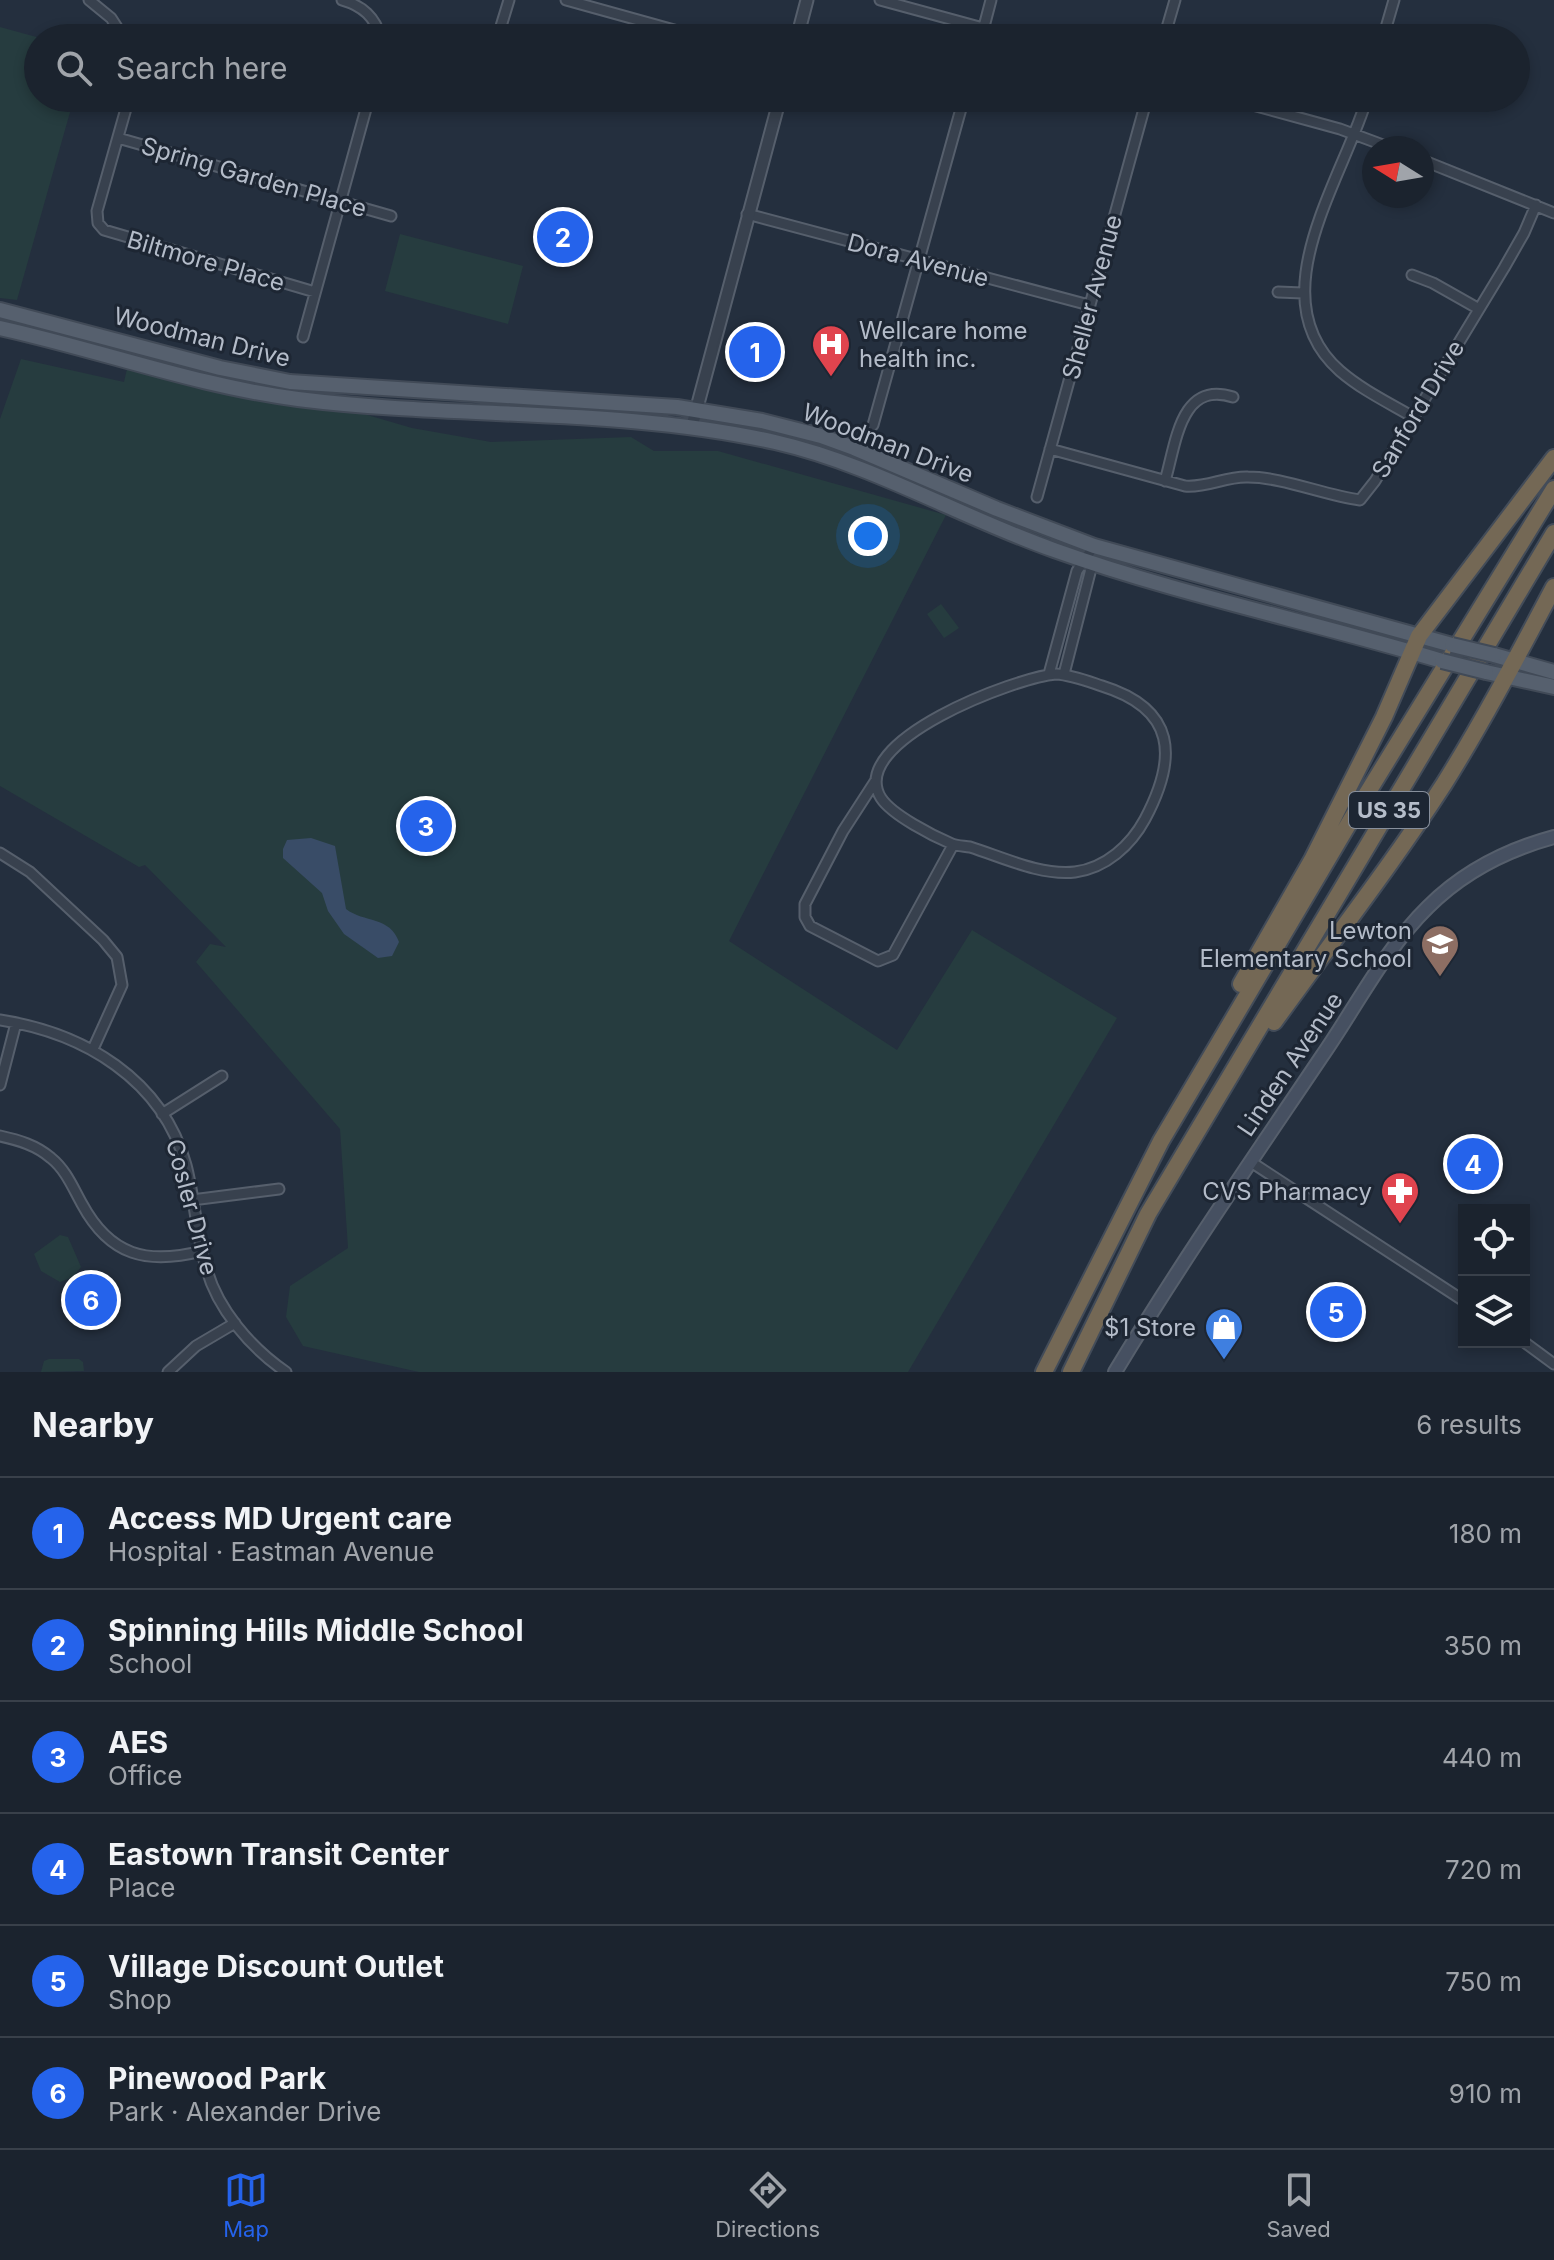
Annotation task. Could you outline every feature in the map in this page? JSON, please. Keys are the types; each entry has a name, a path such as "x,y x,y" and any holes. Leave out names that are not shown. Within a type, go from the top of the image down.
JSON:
{"highway":[{"path":"1161,1141 1228,1007 1312,860 1384,717 1416,644 1554,458"},
{"name":"US 35","path":"1044,1372 1161,1141 1355,813 1554,489"},
{"name":"US 35","path":"1071,1372 1148,1214 1554,533"},
{"path":"1225,1087 1398,851 1444,783 1511,669 1554,587"}],"main road":[{"name":"Woodman Drive","path":"0,310 220,368 290,382 695,409 762,421 821,436 1094,546 1370,631 1384,643 1452,645 1494,655 1511,669 1554,687"},
{"name":"Woodman Drive","path":"0,328 190,378 300,399 692,426 779,443 828,458 1034,543 1088,562 1370,631 1389,629 1442,661 1486,672 1511,669 1554,672"},
{"name":"Linden Avenue","path":"1115,1372 1377,974 1427,908 1479,867 1516,849 1554,837"}],"street":[{"path":"89,0 115,24"},
{"path":"342,0 367,12 374,24"},
{"path":"502,24 509,0"},
{"path":"566,0 651,24"},
{"path":"603,11 606,0"},
{"path":"801,24 807,0"},
{"path":"880,0 954,24"},
{"path":"984,24 991,0"},
{"path":"1168,24 1175,0"},
{"path":"1387,24 1394,0"},
{"path":"118,138 125,112"},
{"path":"303,337 366,112"},
{"path":"692,426 776,112"},
{"path":"873,425 960,112"},
{"name":"Sheller Avenue","path":"1037,497 1143,112"},
{"path":"1275,112 1362,138"},
{"path":"1362,112 1308,258 1303,293 1308,323 1330,361 1350,379 1413,417"},
{"name":"Spring Garden Place","path":"118,138 391,216"},
{"name":"Biltmore Place","path":"118,138 97,211 99,225 109,233 315,292"},
{"path":"1434,165 1554,213"},
{"name":"Sanford Drive","path":"1050,449 1195,487 1236,477 1258,478 1360,500 1375,481 1479,309 1524,233 1536,205"},
{"name":"Dora Avenue","path":"747,214 1089,305"},
{"path":"1412,275 1479,309"},
{"path":"1278,292 1303,293"},
{"path":"1165,481 1187,409 1204,395 1219,393 1233,397"},
{"path":"1064,674 1094,546"},
{"path":"1049,674 1077,571 1088,562"},
{"path":"877,779 879,794 888,806 953,845 1052,871 1074,872 1095,867 1114,856 1141,826 1162,785 1166,771 1166,749 1153,716 1134,698 1064,674 1049,674 990,693 937,717 886,756 877,779 843,831 805,904 805,917 810,926 878,961 893,955 953,845"},
{"path":"0,853 30,872 117,957 122,985 93,1049"},
{"name":"Cosler Drive","path":"0,1020 63,1036 93,1049 135,1080 162,1114 185,1162 202,1251 213,1287 235,1323 262,1353 285,1372"},
{"path":"0,1085 16,1023"},
{"path":"162,1114 222,1076"},
{"path":"0,1136 32,1145 52,1159 67,1176 92,1223 121,1248 155,1258 180,1257 202,1251"},
{"path":"1251,1162 1458,1297"},
{"path":"192,1200 279,1189"},
{"path":"168,1372 196,1346 235,1323"},
{"path":"1530,1346 1554,1364"}],"green space":[{"path":"0,27 24,34 24,112 70,112 17,300 0,298"},
{"path":"400,234 523,266 508,324 385,291"},
{"path":"21,359 124,382 127,369 225,394 364,414 412,428 491,442 631,437 654,451 718,451 946,515 729,941 897,1050 972,930 1117,1018 908,1372 419,1372 303,1346 286,1317 290,1286 348,1248 340,1129 196,962 210,944 226,947 145,865 139,867 0,786 0,419"},
{"path":"941,604 959,628 944,638 927,614"},
{"path":"60,1235 68,1237 81,1267 73,1277 60,1282 41,1271 34,1254"},
{"path":"79,1359 83,1362 84,1371 41,1372 44,1361"}],"water":[{"path":"311,838 335,846 346,909 383,924 395,934 399,942 392,956 378,958 344,934 328,911 322,893 283,858 287,840"}],"place":[{"name":"Spinning Hills Middle School","path":"563,237"},
{"name":"Access MD Urgent care","path":"755,352"},
{"name":"Wellcare home health inc.","path":"831,378"},
{"name":"AES","path":"426,826"},
{"name":"Lewton Elementary School","path":"1440,978"},
{"name":"Eastown Transit Center","path":"1473,1164"},
{"name":"CVS Pharmacy","path":"1400,1225"},
{"name":"Pinewood Park","path":"91,1300"},
{"name":"Village Discount Outlet","path":"1336,1312"},
{"name":"$1 Store","path":"1224,1361"}]}
